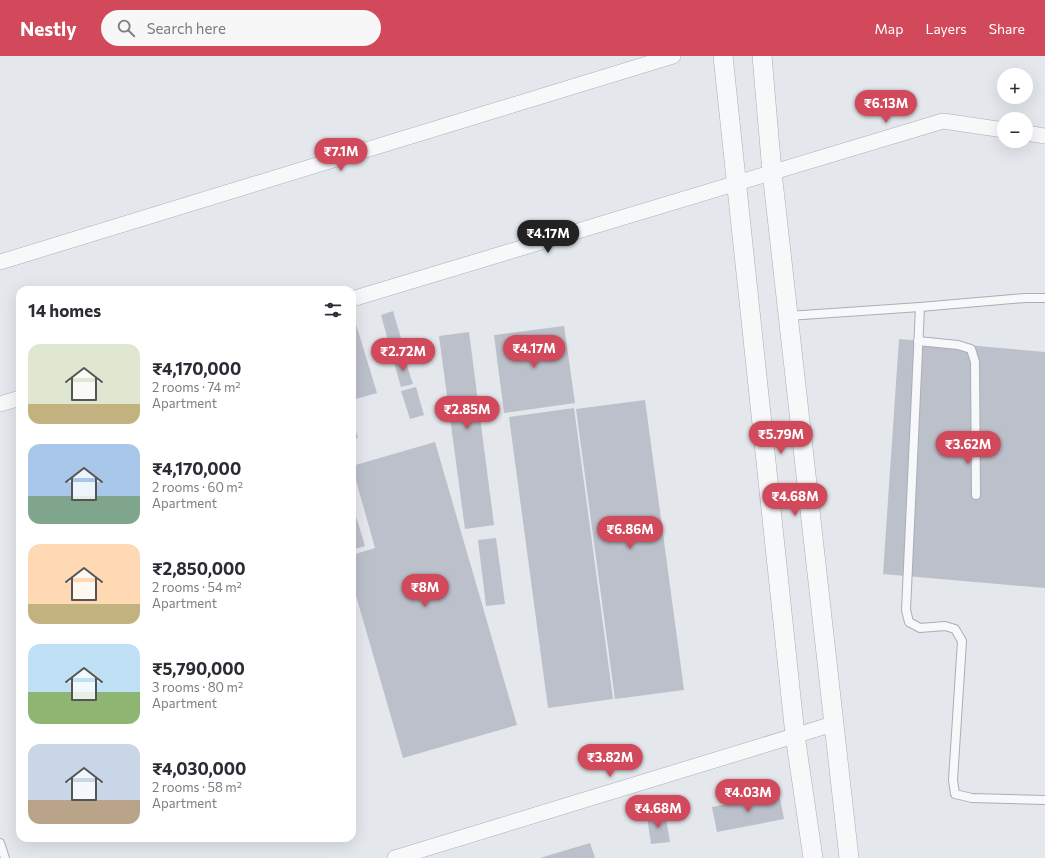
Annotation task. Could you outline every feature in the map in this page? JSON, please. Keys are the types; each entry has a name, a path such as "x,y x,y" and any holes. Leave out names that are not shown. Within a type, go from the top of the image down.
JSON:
{"street":[{"path":"0,262 673,56"},
{"path":"723,56 796,735 813,858"},
{"path":"762,56 772,172 849,858"},
{"path":"356,297 943,121 997,129"},
{"path":"1033,134 1045,136"},
{"path":"0,404 16,399"},
{"path":"395,858 833,724"}],"lane":[{"path":"788,316 1025,298 1045,298"},
{"path":"920,307 906,610 909,622 920,628 945,626 955,629 962,641 953,780 954,794 972,798 1045,800"},
{"path":"918,341 958,344 971,349 975,362 976,495"},
{"path":"0,843 5,858"}],"building":[{"path":"393,311 405,352 392,355 381,315"},
{"path":"356,324 377,393 356,399"},
{"path":"564,326 575,403 504,413 494,335"},
{"path":"469,332 494,525 465,529 439,336"},
{"path":"899,339 1045,352 1045,588 883,574"},
{"path":"404,356 413,384 401,387 393,359"},
{"path":"416,387 424,415 410,419 401,391"},
{"path":"645,400 684,690 615,699 576,409"},
{"path":"574,408 613,699 548,708 509,417"},
{"path":"435,442 517,725 403,758 356,596 356,554 375,548 356,480 356,465"},
{"path":"356,516 365,546 356,549"},
{"path":"496,538 505,604 486,606 478,540"},
{"path":"779,794 784,819 717,832 712,807"},
{"path":"665,813 670,842 651,844 647,816"},
{"path":"590,843 595,858 540,858"}]}
